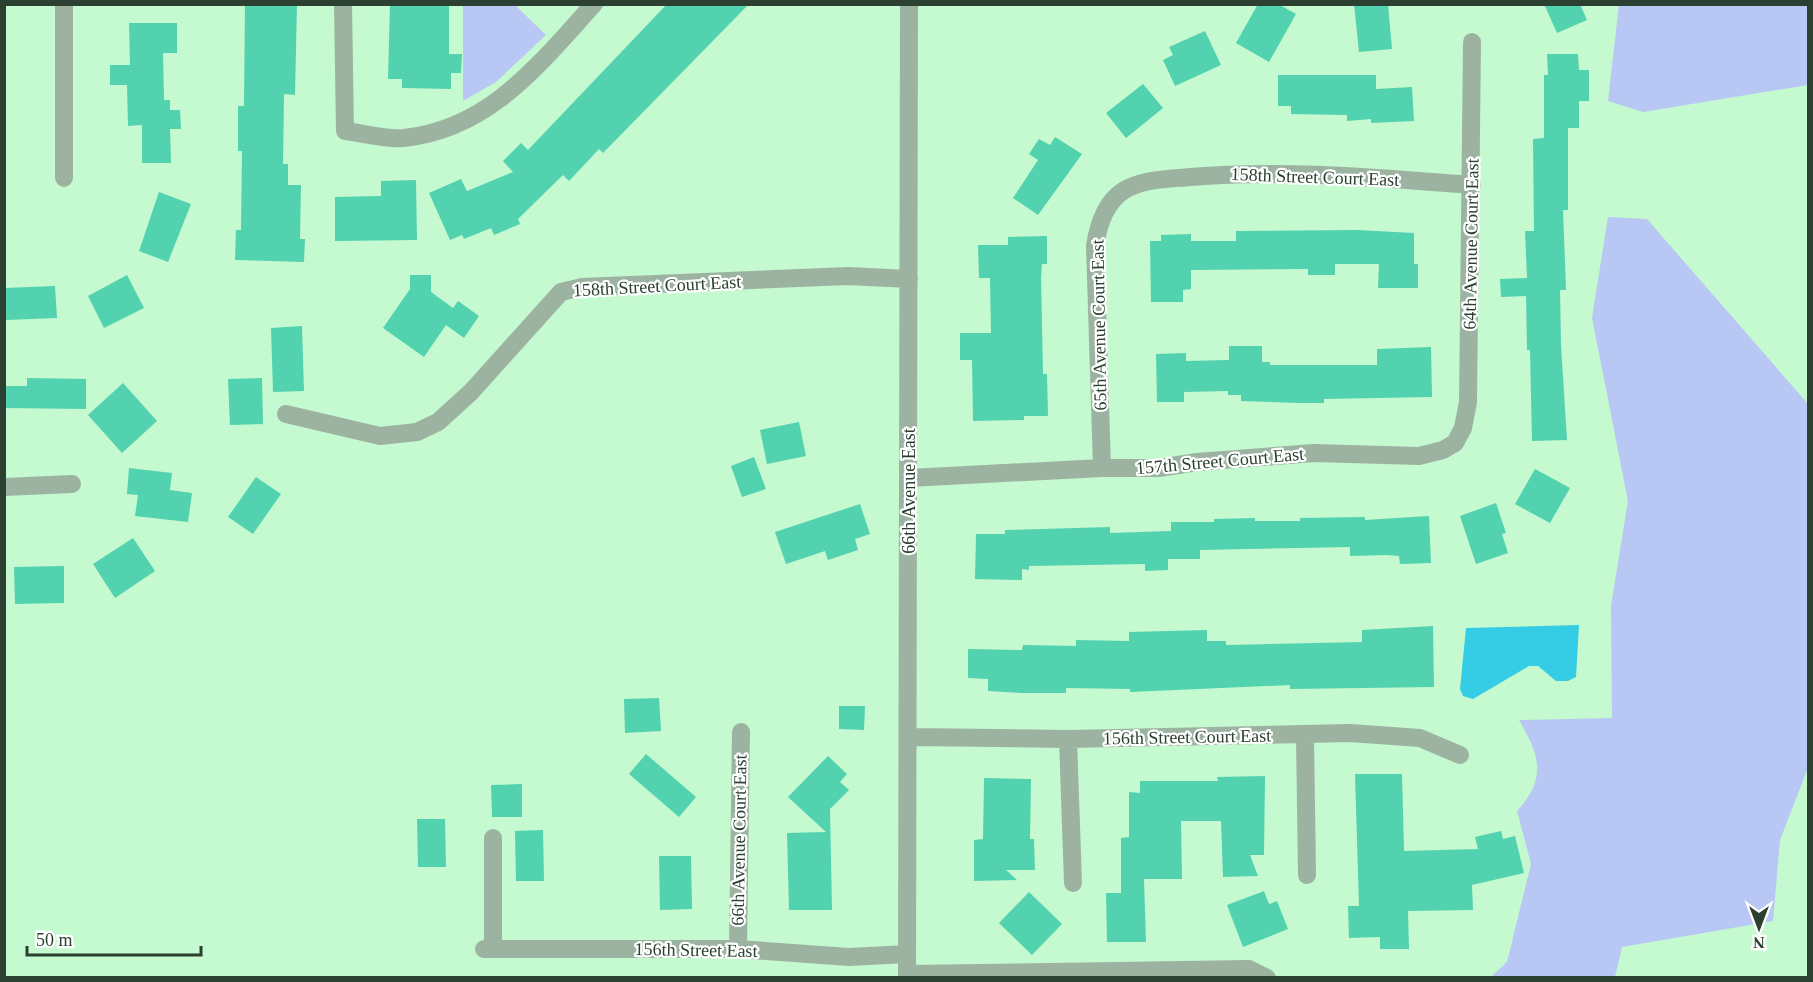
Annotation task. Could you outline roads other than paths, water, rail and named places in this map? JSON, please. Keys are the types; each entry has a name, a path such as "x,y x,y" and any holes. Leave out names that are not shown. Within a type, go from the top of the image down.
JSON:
{"street":[{"path":"64,4 64,178"},
{"path":"343,4 345,131 402,138 445,130 485,111 520,84 594,4"},
{"name":"66th Avenue East","path":"907,976 910,737 909,4"},
{"name":"64th Avenue Court East","path":"1455,443 1463,428 1468,402 1472,42"},
{"name":"158th Street Court East","path":"1123,191 1166,179 1279,172 1472,185"},
{"name":"65th Avenue Court East","path":"1102,468 1095,246 1097,227 1105,212 1123,191"},
{"name":"158th Street Court East","path":"286,414 380,436 417,432 438,422 471,393 561,292 582,287 848,276 909,279"},
{"name":"157th Street Court East","path":"909,478 1102,468 1159,468 1197,462 1314,453 1419,456 1443,450 1455,443"},
{"path":"4,487 72,484"},
{"name":"66th Avenue Court East","path":"738,949 741,732"},
{"name":"156th Street Court East","path":"910,737 1068,739 1305,736 1350,733 1420,738 1460,755"},
{"path":"1305,736 1307,875"},
{"path":"1068,739 1073,883"},
{"name":"156th Street East","path":"493,838 488,949 738,949 849,957 907,954"},
{"path":"907,976 1103,974 1249,969 1267,978"}]}
